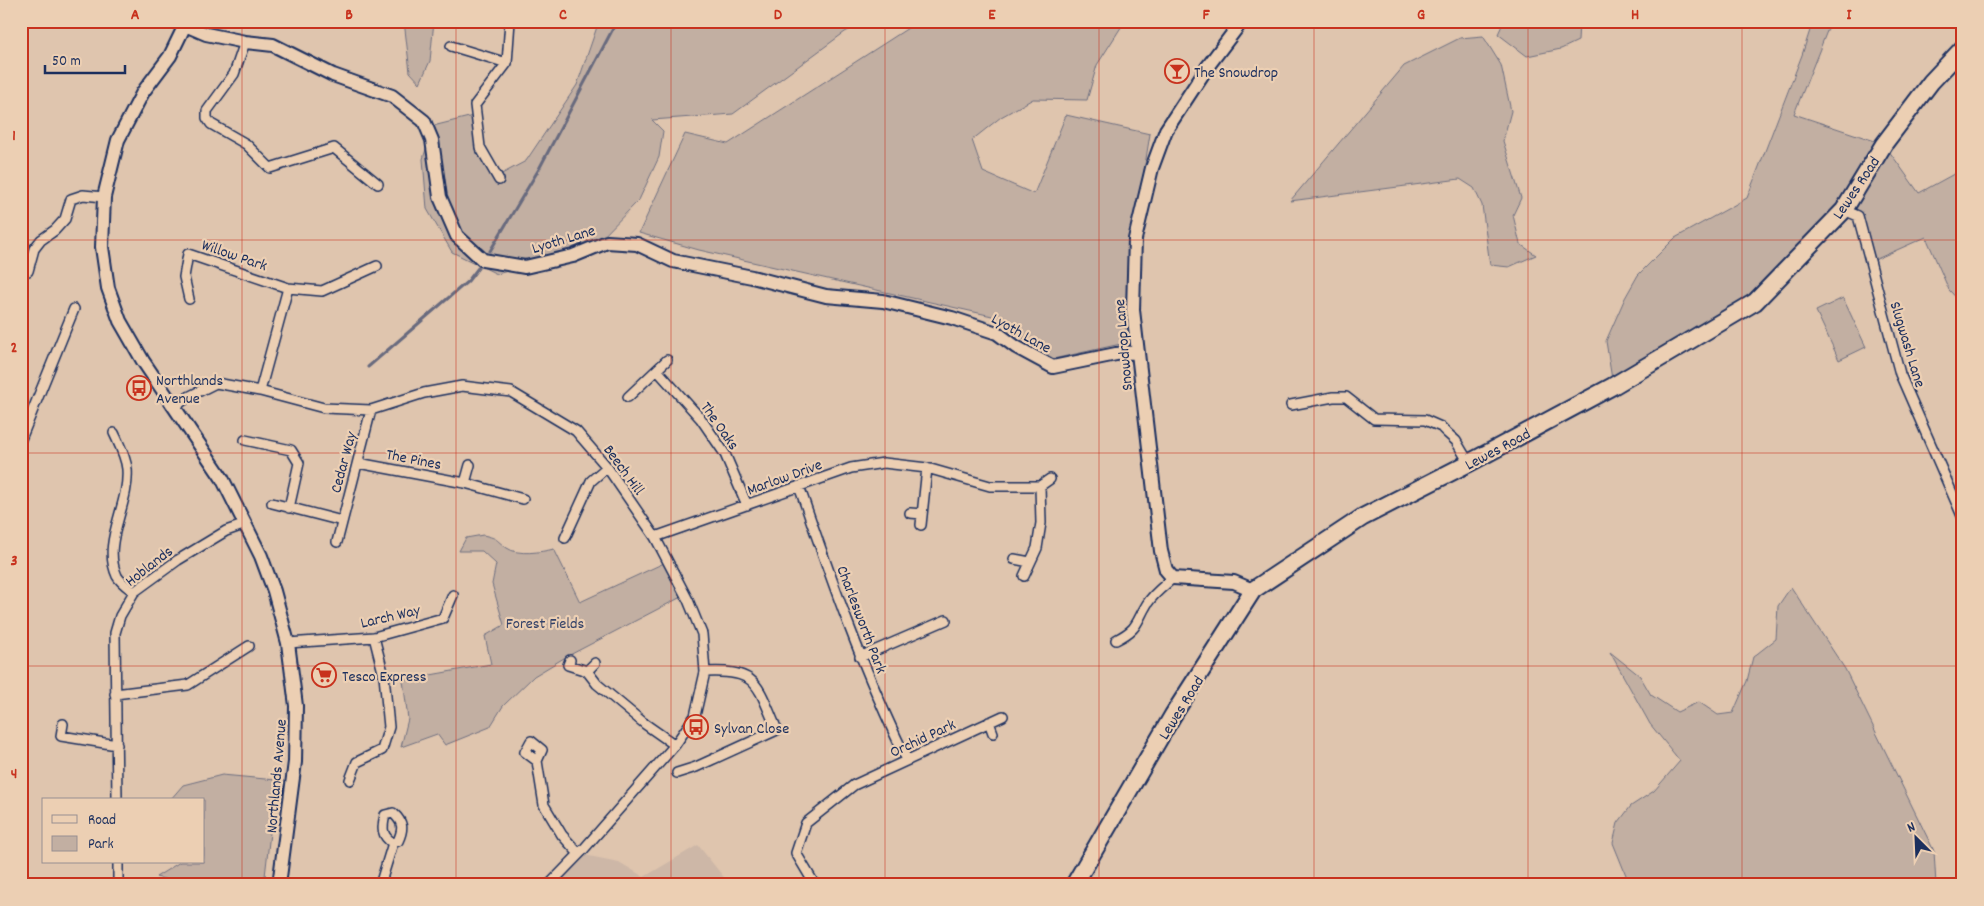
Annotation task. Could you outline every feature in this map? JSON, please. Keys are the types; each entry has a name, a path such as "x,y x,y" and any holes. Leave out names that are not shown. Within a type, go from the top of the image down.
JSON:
{"highway":[{"name":"Lewes Road","path":"1074,885 1173,715 1253,590 1363,517 1613,386 1755,302 1844,210 1884,144 1931,82 1963,48"}],"street":[{"path":"499,180 480,147 476,105 507,63 510,21"},
{"name":"Snowdrop Lane","path":"1173,578 1166,570 1161,551 1133,310 1135,239 1152,168 1166,130 1208,66 1242,21"},
{"name":"Lyoth Lane","path":"186,23 206,34 245,42 273,45 333,75 392,96 424,121 432,140 440,197 457,236 483,260 525,267 573,256 607,242 636,244 673,261 752,277 826,296 884,301 952,318 997,333 1016,347 1052,367 1116,354 1138,352"},
{"name":"Northlands Avenue","path":"186,23 170,56 143,92 118,140 104,201 102,248 108,288 120,321 143,361 222,478 246,524 274,591 288,643 296,706 295,762 279,885"},
{"path":"245,42 234,74 207,111 206,118 211,124 246,144 270,168 335,143 378,184"},
{"path":"451,46 507,63"},
{"path":"28,271 34,249 41,240 55,230 65,219 71,199 83,196 104,201"},
{"name":"Slugwash Lane","path":"1844,210 1858,216 1900,374 1963,518"},
{"name":"Willow Park","path":"189,299 184,277 188,254 288,288 322,291 377,266"},
{"path":"260,391 288,288"},
{"path":"21,439 74,308"},
{"path":"628,397 667,360"},
{"name":"The Oaks","path":"657,370 706,426 725,454 747,505"},
{"name":"Beech Hill","path":"174,408 190,396 216,383 260,391 324,408 371,410 424,393 462,386 511,392 576,431 607,466 655,537 688,600 702,634 705,672 695,716 675,745 579,854 549,885"},
{"path":"1291,405 1333,397 1346,397 1374,419 1425,420 1441,427 1456,441 1469,463"},
{"name":"Cedar Way","path":"337,542 371,410"},
{"path":"114,433 121,447 127,469 125,498 113,546 113,561 118,578 134,592"},
{"path":"245,440 291,450 299,463 289,508"},
{"name":"The Pines","path":"358,463 465,483 523,499"},
{"name":"Marlow Drive","path":"655,537 851,468 884,463 927,468 990,486 1040,486"},
{"path":"465,483 470,465"},
{"path":"566,538 591,481 607,466"},
{"path":"920,525 927,468"},
{"path":"1024,576 1037,548 1042,523 1040,486 1050,479"},
{"name":"Charlesworth Park","path":"799,486 860,657 882,710 906,760"},
{"path":"272,503 342,521"},
{"path":"910,513 922,514"},
{"name":"Hoblands","path":"118,798 114,633 120,616 134,592 178,560 226,531 246,524"},
{"path":"1014,559 1030,562"},
{"path":"1116,640 1131,632 1142,617 1147,605 1173,578 1234,582 1253,590"},
{"name":"Larch Way","path":"288,643 374,637 443,618 453,595"},
{"path":"860,657 946,620"},
{"path":"350,780 357,762 382,750 389,727 384,676 374,637"},
{"path":"115,694 188,685 249,646"},
{"path":"570,660 568,665 587,671 597,684 675,745"},
{"path":"587,671 595,663"},
{"path":"677,773 696,767 777,730 758,687 746,675 727,671 705,672"},
{"name":"Orchid Park","path":"815,885 796,853 806,823 854,785 1003,716"},
{"path":"989,722 993,733"},
{"path":"63,724 61,736 117,745"},
{"path":"537,761 544,805 562,835 579,854"},
{"path":"380,885 393,843"},
{"path":"118,864 118,885"}],"shaded area":[{"path":"698,845 730,885 561,885 556,877 579,854 619,862 644,877"}],"green space":[{"path":"404,21 434,21 430,61 420,83 410,72"},
{"path":"599,21 866,21 845,32 733,114 652,120 663,131 659,157 639,200 593,247 497,274 452,252 427,209 423,159 433,126 473,116 475,151 496,177 526,161 577,85"},
{"path":"919,21 1125,21 1097,65 1087,100 1033,99 1001,117 972,140 983,172 1034,194 1066,115 1150,134 1129,263 1125,343 1053,359 992,316 699,250 639,233 685,134 728,144"},
{"path":"1504,21 1579,21 1578,41 1561,49 1527,56 1498,34"},
{"path":"1813,21 1831,21 1794,114 1884,144 1919,193 1963,169 1963,305 1949,290 1926,237 1870,262 1858,216 1844,210 1755,302 1613,386 1606,341 1625,298 1638,275 1675,238 1747,198 1802,55"},
{"path":"1483,36 1501,65 1511,111 1503,141 1521,198 1513,215 1520,244 1536,255 1509,267 1490,265 1482,205 1474,188 1460,179 1290,201 1404,66 1460,38"},
{"path":"1843,298 1866,347 1839,360 1816,311"},
{"name":"Forest Fields","path":"483,535 495,538 507,548 517,552 536,552 554,549 580,602 664,563 683,596 564,658 534,676 503,706 490,727 445,745 437,734 401,747 408,719 403,680 491,664 485,636 504,625 492,584 496,564 482,551 459,551 466,538"},
{"path":"1791,587 1845,669 1934,851 1936,885 1630,885 1613,843 1618,823 1631,806 1654,791 1680,761 1650,724 1610,652 1640,676 1651,695 1677,712 1699,702 1718,715 1733,713 1747,681 1753,657 1776,639 1778,606"},
{"path":"222,775 276,780 264,885 221,885 202,880 200,885 189,885 156,877 177,864 205,864 205,798 172,798 183,785"}],"waterway":[{"path":"490,251 539,169 617,21"},
{"path":"368,367 468,281 478,268"}],"place":[{"name":"The Snowdrop","path":"1177,71"},
{"name":"Northlands Avenue","path":"139,388"},
{"name":"Tesco Express","path":"324,675"},
{"name":"Sylvan Close","path":"696,727"}]}
